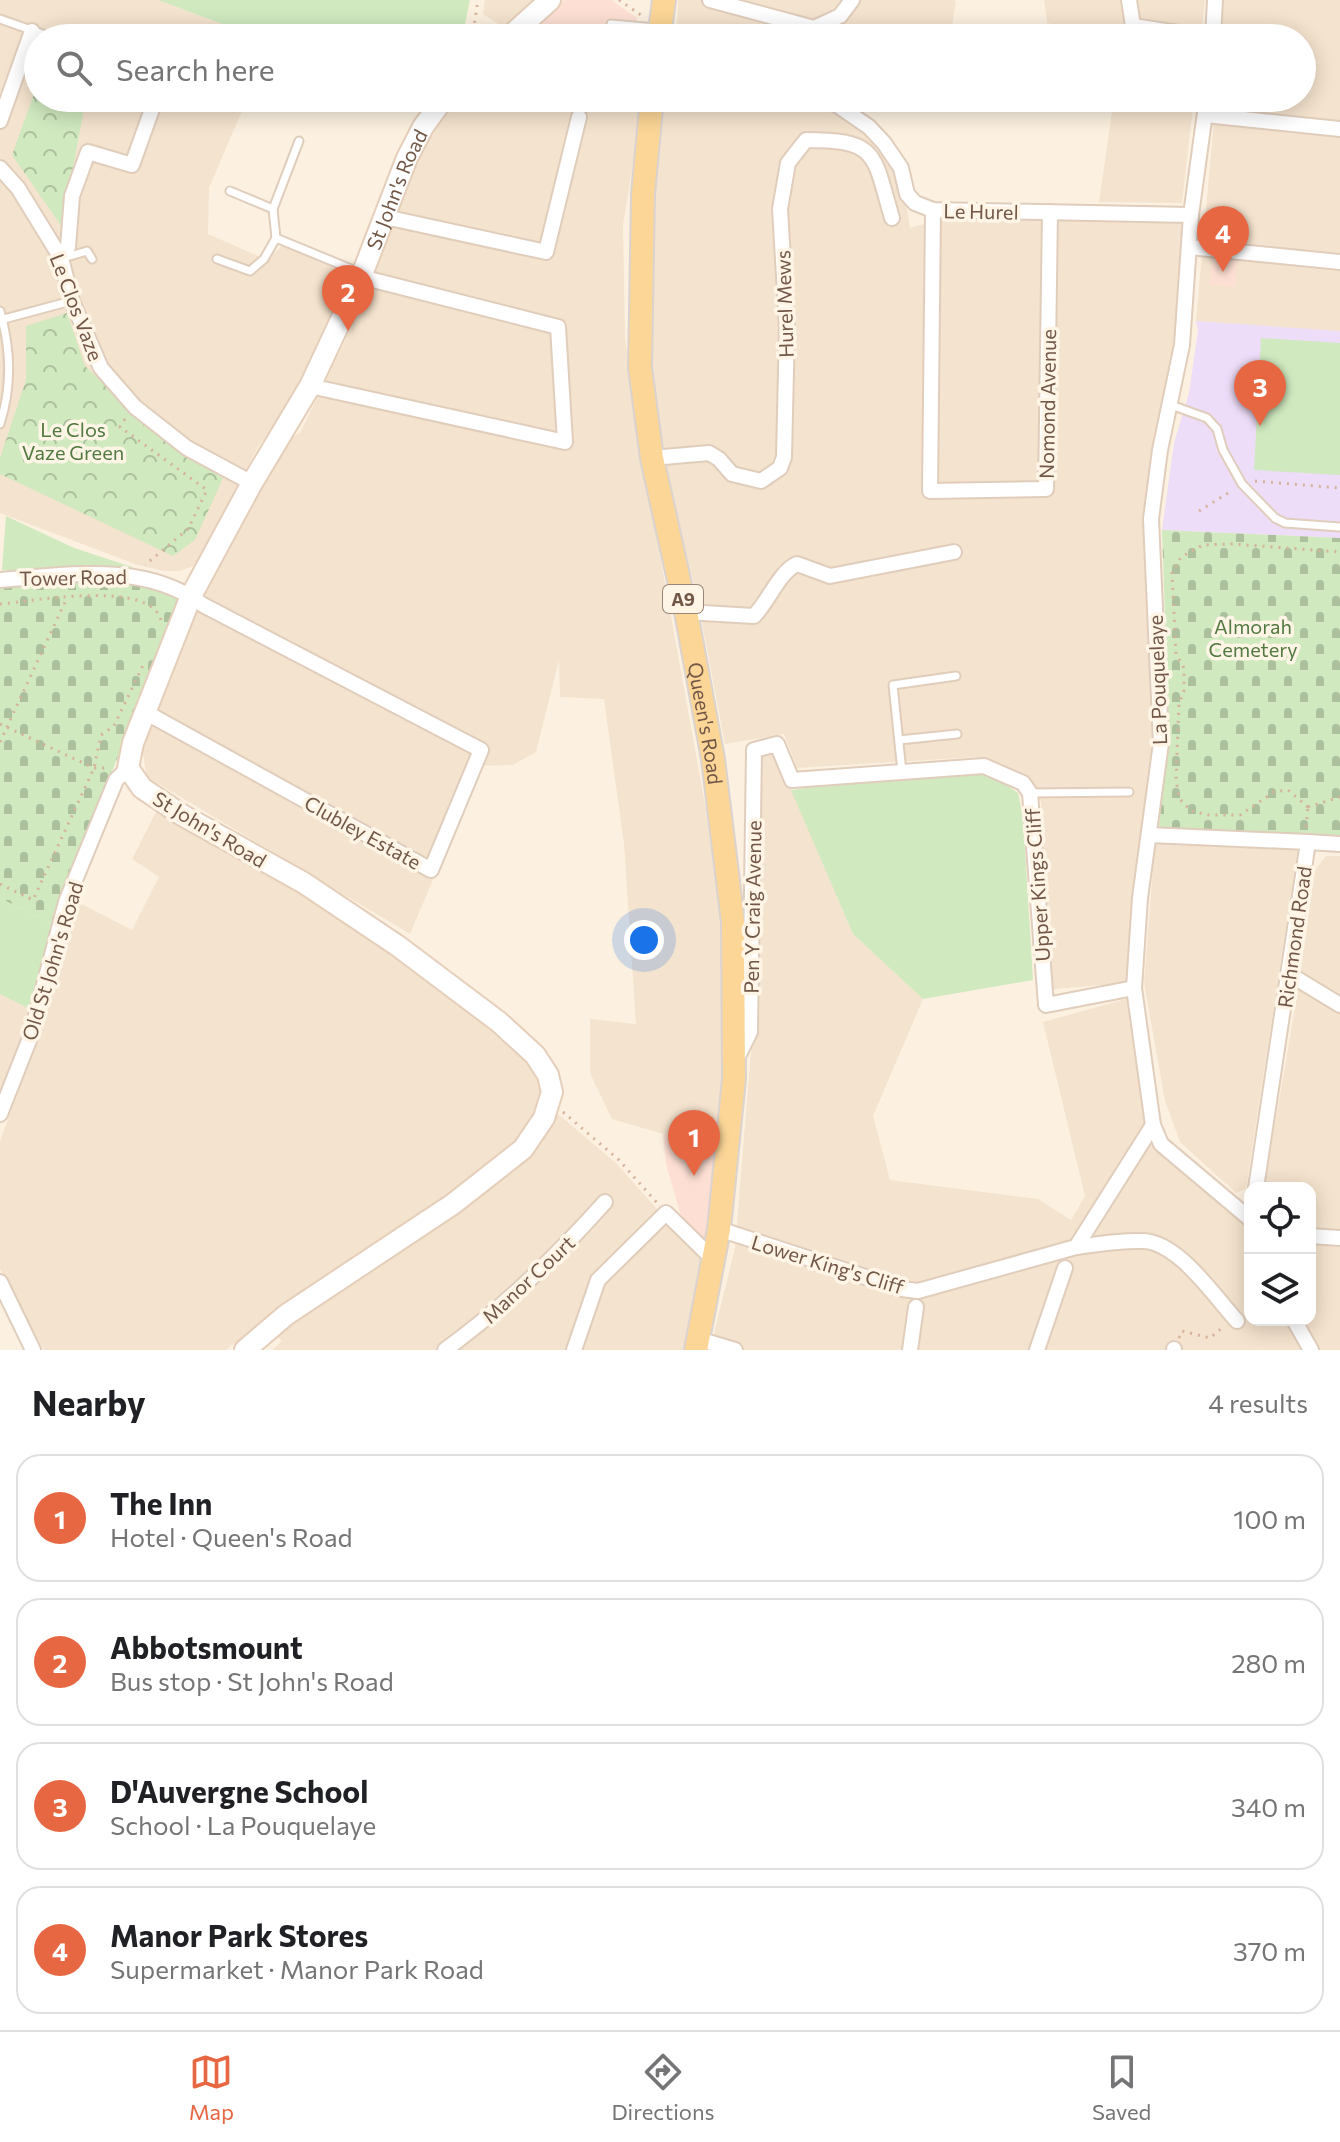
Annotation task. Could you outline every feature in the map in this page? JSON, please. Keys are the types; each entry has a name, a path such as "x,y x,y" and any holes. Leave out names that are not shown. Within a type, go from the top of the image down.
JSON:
{"main road":[{"path":"523,24 550,0"},
{"path":"664,0 665,24"},
{"name":"St John's Road","path":"434,112 407,158 362,275 310,386 252,483 191,596 133,743 128,768 142,788 182,815 327,899 398,946 499,1022 535,1055 548,1075 551,1102"},
{"name":"Queen's Road","path":"651,112 643,194 640,368 652,458 686,612 713,759 733,922 736,1060 719,1229 697,1345"},
{"path":"245,1350 286,1315 479,1185 523,1149 551,1102"}],"street":[{"path":"823,24 840,16 852,0"},
{"path":"1129,0 1133,24"},
{"path":"1212,24 1215,0"},
{"path":"717,1 800,24"},
{"path":"0,121 24,54"},
{"path":"61,258 68,247 72,196 88,152 132,165 151,112"},
{"name":"Le Hurel","path":"847,112 869,127 884,143 901,168 907,194 915,203 933,210 1191,215"},
{"name":"La Pouquelaye","path":"1205,112 1191,215 1182,345 1160,450 1151,519 1161,743 1140,898 1134,988 1153,1125 1161,1144 1244,1212"},
{"path":"1205,115 1340,129"},
{"path":"385,217 546,252 579,117"},
{"name":"Hurel Mews","path":"652,458 709,453 732,474 761,481 780,468 784,457 787,327 780,209 788,163 806,140 840,140 860,145 876,162 892,218"},
{"name":"Le Clos Vaze","path":"0,168 18,188 61,258 72,301 101,368 135,407 187,448 252,483"},
{"name":"Nomond Avenue","path":"933,210 930,491 1046,489 1050,212"},
{"path":"1189,247 1340,262"},
{"path":"310,386 565,442 558,327 362,275"},
{"path":"686,612 754,616 765,605 789,568 797,564 830,576 954,552"},
{"name":"Tower Road","path":"0,580 95,574 140,576 191,596"},
{"name":"Clubley Estate","path":"145,712 431,870 481,750 191,596"},
{"name":"Upper Kings Cliff","path":"754,750 777,744 792,780 984,766 1023,783 1030,793 1046,1005 1134,988"},
{"name":"Pen Y Craig Avenue","path":"736,1060 750,1032 754,750"},
{"name":"Old St John's Road","path":"0,1114 30,1038 66,902 116,780 128,768"},
{"name":"Richmond Road","path":"1149,835 1308,842 1257,1182"},
{"path":"1308,842 1340,844"},
{"path":"1289,974 1340,1005"},
{"path":"1076,1247 1153,1125"},
{"name":"Manor Court","path":"445,1350 484,1322 557,1255 605,1202"},
{"path":"574,1350 598,1280 666,1213 714,1260"},
{"name":"Lower King's Cliff","path":"719,1229 902,1289 918,1291 1076,1247 1147,1241"},
{"path":"1132,1229 1194,1270 1235,1320"},
{"path":"1316,1236 1340,1238"},
{"path":"1037,1350 1065,1268"},
{"path":"0,1282 33,1350"},
{"path":"910,1350 916,1307"},
{"path":"1297,1326 1311,1350"},
{"path":"697,1345 735,1350"}],"lane":[{"path":"0,19 24,28"},
{"path":"217,259 250,271 264,259 276,238 273,209 299,141"},
{"path":"230,191 273,209"},
{"path":"276,238 362,275"},
{"path":"61,258 87,251 92,259"},
{"path":"0,424 9,384 8,351 1,317 72,301"},
{"path":"1171,405 1207,418 1217,429 1223,450 1242,484 1275,518 1285,523 1340,527"},
{"path":"902,772 893,685 956,676"},
{"path":"899,740 957,734"},
{"path":"1030,793 1129,792"}],"path":[{"path":"474,24 478,0"},
{"path":"135,407 120,427 207,490 188,529 145,564 140,576"},
{"path":"1199,511 1242,484 1255,481 1340,488"},
{"path":"1308,807 1288,790 1274,792 1240,815 1209,815 1191,811 1179,798 1176,779 1184,668 1176,654 1172,573 1181,557 1203,545 1233,544 1340,552"},
{"path":"0,604 110,595 147,602 159,613 161,624"},
{"path":"0,742 67,599"},
{"path":"0,884 33,900 94,768 101,735 114,726 148,653"},
{"path":"0,724 94,768 128,768"},
{"path":"1308,807 1340,797"},
{"path":"1308,807 1305,836 1308,842"},
{"path":"551,1102 619,1160 666,1213"},
{"path":"1174,1349 1182,1331 1210,1338 1235,1320"}],"shaded area":[{"path":"0,0 158,0 222,24 24,24 24,112 242,112 209,188 208,234 258,256 259,267 283,245 350,275 343,283 301,386 258,447 195,565 181,571 138,565 0,513"},
{"path":"485,0 541,0 516,24 498,24 483,14"},
{"path":"564,0 611,0 637,18 637,24 537,24"},
{"path":"678,0 956,1 952,24 677,24"},
{"path":"1044,0 1205,0 1202,24 1047,23"},
{"path":"1224,0 1340,0 1340,333 1196,321 1215,112 1316,112 1316,24 1222,24"},
{"path":"448,112 642,112 623,225 625,337 639,439 706,810 723,942 722,1078 718,1134 663,1134 612,1119 590,1073 590,1019 636,1024 624,844 604,699 560,697 559,660 536,752 513,765 481,766 410,934 147,777 142,749 201,594 288,439 300,433 343,345 391,231 419,154"},
{"path":"663,112 840,112 891,164 907,208 910,228 945,218 1114,217 1178,221 1186,228 1176,330 1156,439 1155,740 1129,981 1126,983 1053,989 1048,982 1041,802 1026,778 976,757 797,768 784,734 725,744 697,597 666,473 652,374 649,303 652,215"},
{"path":"1112,112 1192,112 1182,203 1099,202"},
{"path":"1213,253 1237,255 1235,287 1209,285"},
{"path":"1196,321 1340,331 1340,538 1162,530 1174,443 1189,393 1198,330"},
{"path":"775,751 853,934 923,999 873,1116 890,1180 1038,1199 1071,1220 1085,1196 1043,1022 1130,998 1153,1147 1243,1220 1244,1326 1292,1326 1306,1350 710,1350 735,1248 751,1051 759,1032 763,753"},
{"path":"157,810 295,888 461,1003 530,1060 544,1086 542,1105 522,1136 447,1199 377,1248 313,1283 226,1350 44,1350 0,1269 0,1141 39,1036 74,900 132,930 159,877 132,859"},
{"path":"1155,842 1298,848 1244,1190 1236,1193 1180,1142 1165,1101 1144,983"},
{"path":"1326,856 1340,856 1340,1350 1320,1350 1306,1326 1316,1326 1316,1182 1265,1182 1315,870"},
{"path":"0,994 32,1010 0,1099"},
{"path":"558,1114 616,1163 658,1210 589,1279 593,1284 570,1350 272,1350 282,1341 276,1335 281,1330 529,1156"},
{"path":"663,1134 718,1134 708,1239 697,1237 684,1227 666,1164"},
{"path":"667,1220 704,1256 683,1350 579,1350 600,1289"}],"green space":[{"path":"158,0 470,0 465,24 222,24"},
{"path":"28,112 83,112 62,227 12,155"},
{"name":"Le Clos Vaze Green","path":"67,313 85,366 142,421 176,448 223,478 195,540 173,556 0,474 0,458 26,380 26,326"},
{"path":"1261,338 1340,343 1340,475 1254,470"},
{"path":"6,516 74,548 132,567 130,572 2,570"},
{"name":"Almorah Cemetery","path":"1162,530 1340,538 1340,838 1163,830 1159,825 1169,738"},
{"path":"95,581 136,583 180,599 52,924 0,898 0,587"},
{"path":"979,774 999,780 1018,793 1023,817 1033,980 923,999 853,934 791,790 858,781"},
{"path":"0,898 52,924 32,1010 0,994"}],"place":[{"name":"Manor Park Stores","path":"1223,272"},
{"name":"Abbotsmount","path":"348,331"},
{"name":"D'Auvergne School","path":"1260,426"},
{"name":"The Inn","path":"694,1176"}]}
